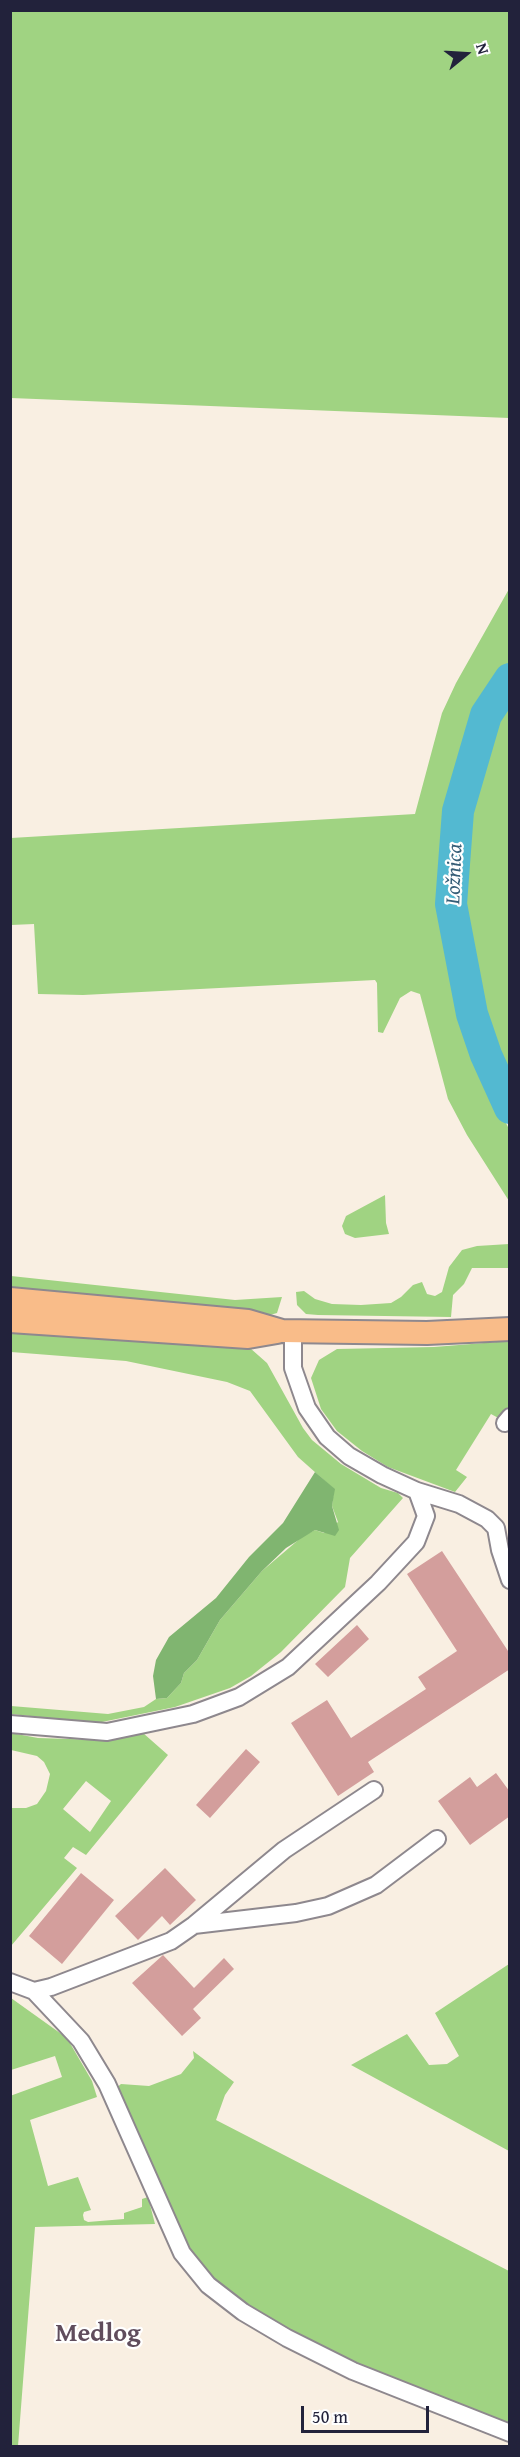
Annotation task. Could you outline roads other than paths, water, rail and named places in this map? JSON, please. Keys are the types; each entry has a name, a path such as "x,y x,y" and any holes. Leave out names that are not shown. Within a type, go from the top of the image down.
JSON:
{"main road":[{"path":"10,1299 248,1321 288,1331"},
{"path":"10,1321 248,1337 288,1331 427,1333 510,1329"}],"street":[{"path":"288,1331 293,1368 307,1408 327,1437 349,1456 382,1475 417,1491 476,1512 503,1527 500,1550 510,1580"},
{"path":"10,1724 107,1732 193,1714 239,1697 288,1667 378,1583 416,1542 426,1516 417,1491"},
{"path":"10,1982 34,1990 51,1987 171,1941 194,1925 284,1850 374,1790"},
{"path":"194,1925 296,1913 328,1906 376,1885 437,1839"},
{"path":"34,1990 81,2041 107,2084 182,2253 208,2285 243,2312 334,2362 510,2433"}],"waterway":[{"name":"Ložnica","path":"510,679 486,715 458,811 451,904 472,1014 486,1055 510,1108"}],"district":[{"name":"Medlog","path":"98,2334"}]}
